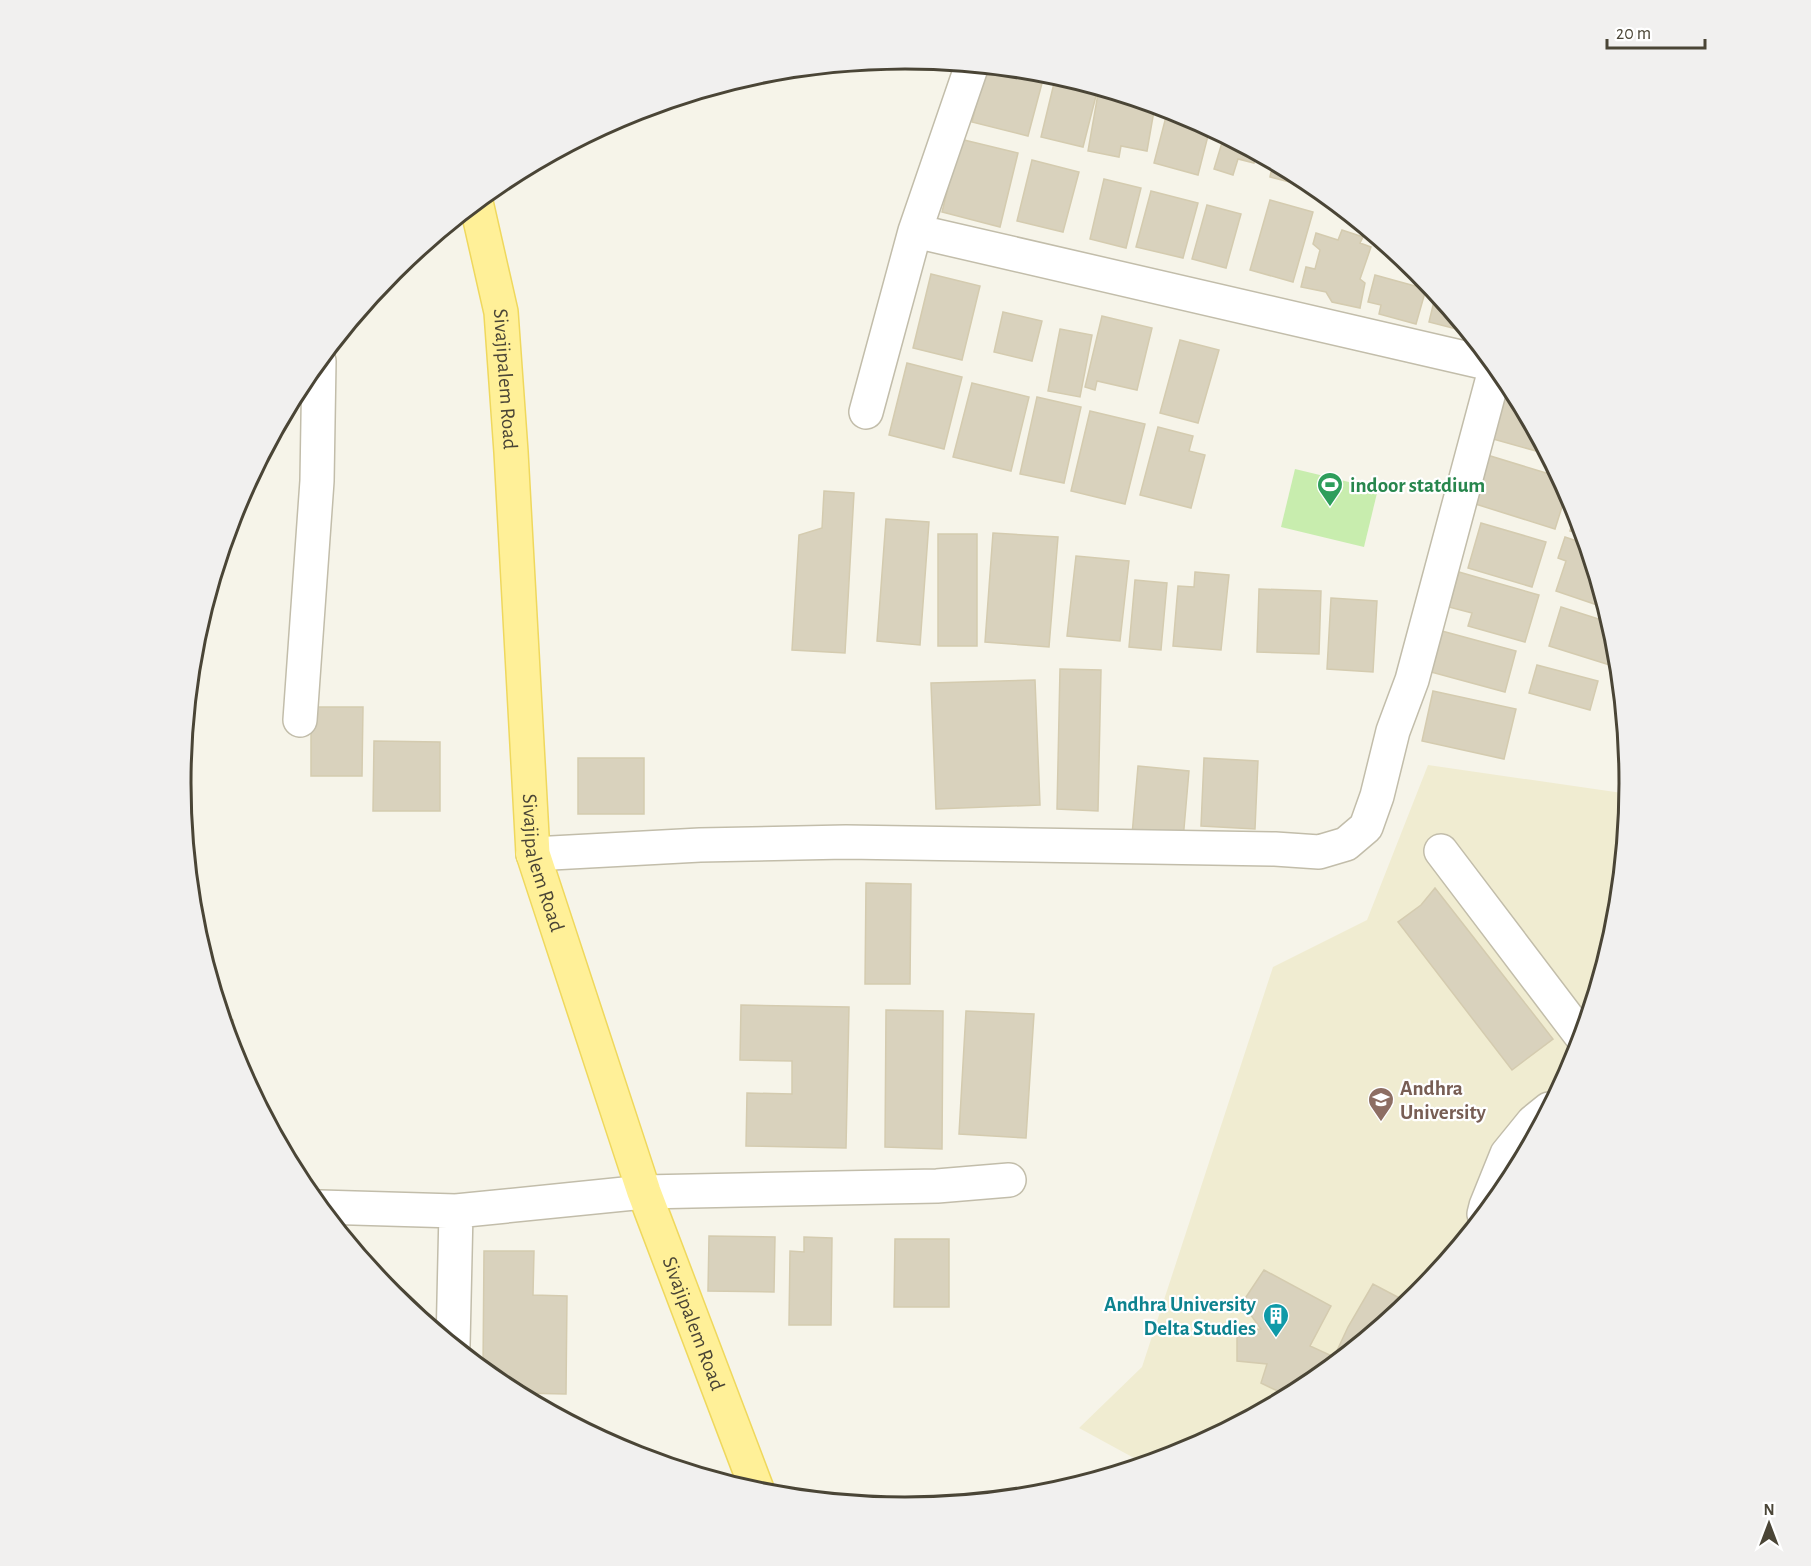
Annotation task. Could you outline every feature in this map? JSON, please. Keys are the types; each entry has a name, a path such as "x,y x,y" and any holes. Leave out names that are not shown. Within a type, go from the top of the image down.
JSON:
{"main road":[{"name":"Sivajipalem Road","path":"478,212 501,312 533,854 644,1192 754,1480"}],"street":[{"path":"866,412 915,231 969,72"},
{"path":"915,231 1482,362"},
{"path":"533,854 700,845 846,842 1275,849 1319,852 1346,844 1366,827 1377,796 1393,731 1412,680 1492,376"},
{"path":"300,720 317,481 319,377"},
{"path":"1441,851 1576,1029"},
{"path":"1494,1188 1507,1155 1534,1121"},
{"path":"331,1207 456,1211 644,1192 937,1186 1009,1180"},
{"path":"453,1335 456,1211"}],"shaded area":[{"name":"Andhra University","path":"1428,765 1619,793 1618,830 1606,922 1582,1013 1546,1099 1524,1140 1472,1218 1410,1288 1376,1320 1302,1377 1221,1423 1179,1443 1136,1459 1079,1428 1142,1367 1273,967 1367,920"}],"green space":[{"name":"indoor statdium","path":"1295,469 1378,489 1364,547 1281,527"}],"building":[{"path":"984,74 1042,83 1028,136 972,122"},
{"path":"1054,85 1096,95 1083,147 1041,137"},
{"path":"1098,95 1153,114 1147,151 1121,146 1119,157 1088,151"},
{"path":"1166,118 1208,137 1198,175 1154,163"},
{"path":"960,139 1018,153 1000,227 942,212"},
{"path":"1222,143 1255,161 1254,163 1238,159 1233,175 1214,169"},
{"path":"1032,160 1079,172 1063,232 1017,221"},
{"path":"1271,171 1291,182 1270,177"},
{"path":"1104,179 1141,188 1126,248 1090,239"},
{"path":"1151,191 1198,203 1183,258 1136,247"},
{"path":"1270,200 1313,212 1293,282 1250,270"},
{"path":"1207,205 1241,214 1226,268 1192,259"},
{"path":"1342,230 1363,237 1360,243 1371,247 1360,279 1365,283 1360,308 1332,302 1326,292 1301,287 1306,267 1315,269 1320,250 1313,244 1316,233 1338,240"},
{"path":"931,274 980,286 962,360 913,348"},
{"path":"1375,275 1418,287 1425,294 1416,324 1379,314 1381,305 1368,302"},
{"path":"1434,303 1456,329 1429,322"},
{"path":"1003,312 1042,321 1032,361 994,352"},
{"path":"1102,316 1152,328 1137,390 1097,381 1095,390 1085,387"},
{"path":"1060,329 1092,335 1080,397 1048,391"},
{"path":"1180,340 1219,350 1198,423 1160,413"},
{"path":"907,363 962,377 944,449 889,435"},
{"path":"972,383 1029,397 1011,471 953,457"},
{"path":"1505,396 1538,451 1493,439"},
{"path":"1037,397 1081,407 1064,483 1020,474"},
{"path":"1090,411 1145,424 1125,504 1071,491"},
{"path":"1158,427 1193,436 1189,451 1205,455 1191,508 1140,495"},
{"path":"1484,454 1549,474 1563,505 1555,529 1469,502"},
{"path":"824,491 854,493 845,653 792,650 799,535 822,528"},
{"path":"886,519 929,522 920,645 877,641"},
{"path":"1481,523 1546,542 1532,587 1468,568"},
{"path":"993,533 1058,537 1049,647 985,642"},
{"path":"938,534 977,534 977,646 938,646"},
{"path":"1565,537 1577,541 1597,605 1556,591 1566,561 1558,558"},
{"path":"1076,556 1129,561 1120,641 1067,636"},
{"path":"1195,572 1229,575 1221,650 1173,646 1178,586 1194,587"},
{"path":"1459,572 1539,595 1525,642 1468,626 1472,613 1449,607"},
{"path":"1135,580 1167,583 1161,650 1129,647"},
{"path":"1259,589 1321,591 1319,654 1257,652"},
{"path":"1331,598 1377,601 1373,672 1327,669"},
{"path":"1561,607 1600,619 1609,665 1549,646"},
{"path":"1442,631 1516,651 1505,692 1431,672"},
{"path":"1537,665 1598,681 1590,710 1529,693"},
{"path":"1060,669 1101,670 1098,811 1057,809"},
{"path":"1035,680 1040,805 936,809 931,683"},
{"path":"1433,691 1516,709 1504,759 1422,741"},
{"path":"311,707 363,707 362,776 311,776"},
{"path":"374,741 440,742 440,811 373,811"},
{"path":"578,758 644,758 644,814 578,814"},
{"path":"1204,758 1258,761 1255,829 1201,826"},
{"path":"1138,766 1189,771 1183,840 1132,835"},
{"path":"866,883 911,884 910,984 865,984"},
{"path":"1435,888 1553,1039 1512,1070 1398,922 1421,905"},
{"path":"741,1005 849,1007 846,1148 746,1146 747,1093 792,1094 792,1061 740,1060"},
{"path":"886,1010 943,1011 942,1149 885,1147"},
{"path":"966,1011 1034,1014 1026,1138 959,1134"},
{"path":"709,1236 775,1237 774,1292 708,1291"},
{"path":"804,1237 832,1238 831,1325 789,1325 790,1251 804,1252"},
{"path":"895,1239 949,1239 949,1307 894,1307"},
{"path":"484,1251 534,1251 533,1295 567,1296 566,1394 536,1393 483,1358"},
{"name":"Andhra University Delta Studies","path":"1264,1270 1331,1306 1310,1346 1331,1356 1278,1391 1261,1383 1267,1364 1237,1361 1237,1332 1261,1329 1242,1303"},
{"name":"Andhra University Delta Studies","path":"1373,1284 1399,1298 1337,1352 1348,1327"}],"place":[{"name":"indoor statdium","path":"1330,508"},
{"name":"Andhra University","path":"1381,1123"},
{"name":"Andhra University Delta Studies","path":"1276,1339"}]}
